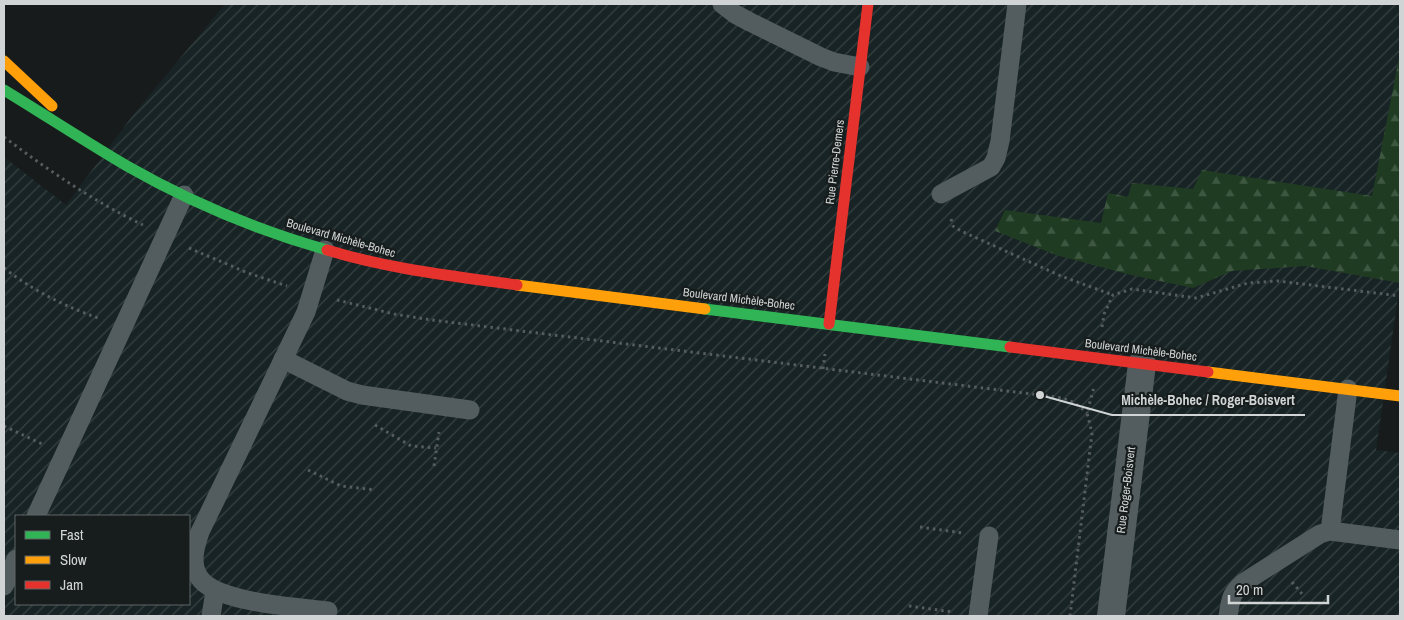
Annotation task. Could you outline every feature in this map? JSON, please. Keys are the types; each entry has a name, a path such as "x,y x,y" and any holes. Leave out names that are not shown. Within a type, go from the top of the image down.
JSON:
{"street":[{"name":"Rue Pierre-Demers","path":"829,324 868,4"},
{"name":"Boulevard Michèle-Bohec","path":"4,62 97,147"},
{"name":"Boulevard Michèle-Bohec","path":"4,90 128,166 228,216 298,242 363,261 428,273 1400,396"},
{"name":"Rue Roger-Boisvert","path":"1111,616 1142,364"}],"lane":[{"path":"722,4 735,14 821,57 834,62 860,67"},
{"path":"947,190 991,167 996,158 1000,140 1017,4"},
{"path":"36,515 184,195"},
{"path":"325,250 308,306 200,532 194,558 195,568 204,584 225,595 328,611"},
{"path":"283,359 354,393 377,398 470,410"},
{"path":"1330,531 1348,389"},
{"path":"1228,616 1230,600 1234,592 1243,583 1320,534 1330,531 1400,540"},
{"path":"978,616 989,536"},
{"path":"4,586 15,561"},
{"path":"211,616 215,591"}],"path":[{"path":"4,137 76,188 115,212 146,227"},
{"path":"947,190 953,226 1061,276 1113,294 1132,289 1196,298 1248,283 1278,281 1400,296"},
{"path":"189,248 248,273 286,286"},
{"path":"4,268 48,296 104,321"},
{"path":"1104,314 1113,294"},
{"path":"347,303 394,314 432,320 1056,397 1068,399 1087,413"},
{"path":"1070,616 1092,433 1087,413 1093,393"},
{"path":"371,422 411,446 436,448"},
{"path":"4,426 46,446"},
{"path":"434,466 439,432"},
{"path":"308,470 341,486 375,490"},
{"path":"920,527 969,534"},
{"path":"1290,580 1303,595"},
{"path":"909,606 931,609"}],"shaded area":[{"path":"225,4 1400,4 1400,283 1376,450 1400,453 1400,616 4,616 4,157 66,205 133,115"}],"green space":[{"path":"1400,53 1400,283 1305,266 1232,271 1193,288 1131,275 1056,255 995,231 1005,210 1101,223 1108,193 1128,197 1132,183 1193,189 1202,170 1372,196"}],"traffic: fast":[{"path":"4,90 96,148 175,192 275,234 327,250"},
{"path":"705,309 1010,347"}],"traffic: slow":[{"path":"4,61 52,106"},
{"path":"517,285 705,309"},
{"path":"1208,372 1400,396"}],"traffic: jam":[{"path":"829,324 868,4"},
{"path":"327,250 397,267 517,285"},
{"path":"1010,347 1208,372"}],"place":[{"name":"Michèle-Bohec / Roger-Boisvert","path":"1040,395"}]}
